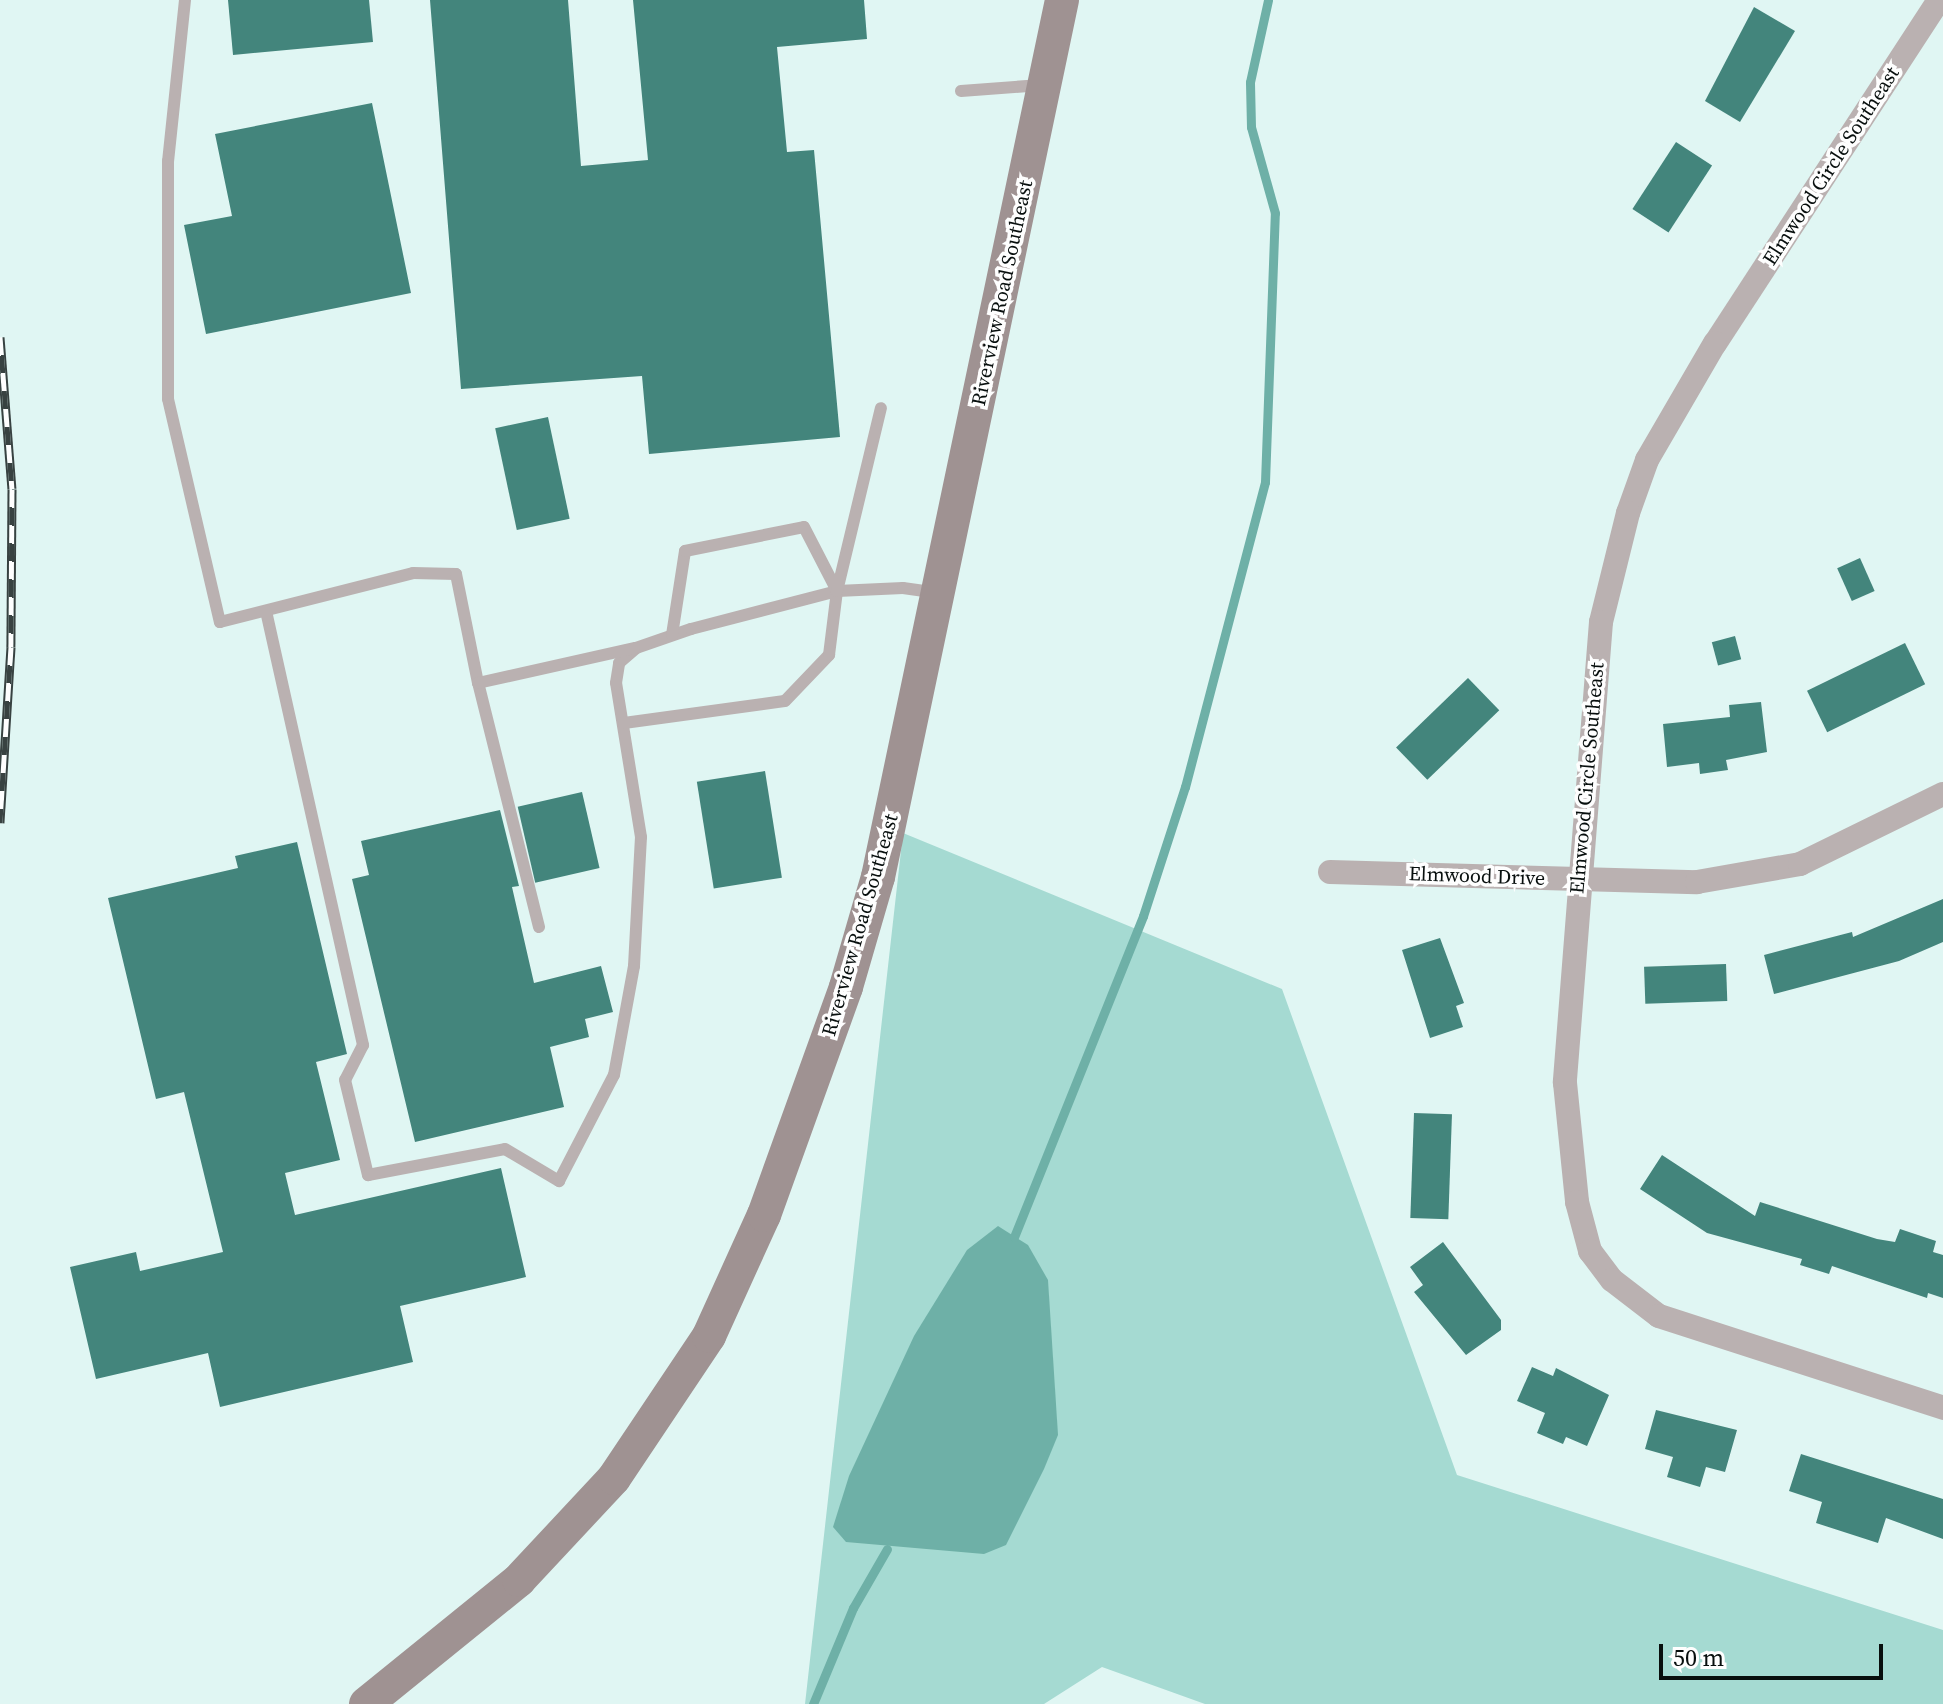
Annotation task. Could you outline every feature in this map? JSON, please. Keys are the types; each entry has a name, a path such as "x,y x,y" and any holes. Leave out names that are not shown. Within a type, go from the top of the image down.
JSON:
{"street":[{"name":"Riverview Road Southeast","path":"366,1704 463,1628 572,1528 654,1425 709,1336 764,1215 846,987 878,877 1062,0"},
{"name":"Elmwood Circle Southeast","path":"1939,0 1715,343 1647,460 1628,513 1601,622 1578,879 1565,1083 1577,1202 1590,1251 1612,1280 1659,1316 1943,1408"},
{"name":"Elmwood Drive","path":"1330,872 1697,882 1800,864 1943,794"}],"lane":[{"path":"185,0 168,161 168,399 220,622 413,573 456,574 478,683 539,927"},
{"path":"961,91 1045,85"},
{"path":"624,723 785,701 829,655 837,591 881,408"},
{"path":"672,635 685,551 804,527 837,591"},
{"path":"478,683 636,648 672,635 837,591 903,588 940,593"},
{"path":"266,611 363,1045 345,1080 368,1175 505,1149 559,1181 573,1163 614,1075 634,966 641,837 616,683 619,663 636,648"}],"shaded area":[{"path":"903,833 1282,989 1457,1475 1943,1630 1943,1704 1205,1704 1102,1667 1044,1704 805,1704"},
{"path":"998,1226 1028,1245 1048,1280 1058,1435 1044,1469 1006,1545 984,1554 846,1542 833,1527 849,1476 914,1336 967,1250"}],"building":[{"path":"228,0 369,0 373,42 233,55"},
{"path":"430,0 568,0 581,166 648,160 633,0 864,0 867,39 777,47 787,152 814,150 840,437 649,454 642,376 461,389"},
{"path":"1754,7 1795,31 1740,122 1705,101"},
{"path":"372,103 411,293 206,334 184,225 232,216 215,134"},
{"path":"1676,142 1712,165 1668,233 1632,209"},
{"path":"548,417 570,519 517,530 495,428"},
{"path":"1860,558 1875,591 1852,601 1837,568"},
{"path":"1735,636 1741,659 1718,665 1712,642"},
{"path":"1905,643 1925,684 1827,732 1807,691"},
{"path":"1468,678 1499,710 1427,780 1396,747"},
{"path":"1761,702 1767,752 1726,760 1728,770 1700,774 1699,763 1667,767 1663,724 1730,717 1729,705"},
{"path":"765,771 782,878 714,888 697,782"},
{"path":"582,792 600,868 535,883 518,807"},
{"path":"500,810 519,886 512,887 534,983 601,966 613,1012 585,1019 589,1037 550,1047 564,1107 415,1142 352,879 369,875 361,841"},
{"path":"297,842 347,1054 316,1062 340,1160 285,1173 295,1215 501,1168 526,1277 400,1306 413,1362 220,1407 208,1353 96,1379 70,1267 136,1252 140,1271 223,1252 184,1092 156,1099 108,898 238,868 235,856"},
{"path":"1943,899 1943,942 1899,961 1774,994 1764,955 1852,932 1853,937"},
{"path":"1440,938 1464,1003 1456,1006 1463,1027 1430,1038 1402,950"},
{"path":"1726,964 1727,1001 1645,1004 1644,967"},
{"path":"1414,1113 1452,1114 1448,1219 1410,1218"},
{"path":"1662,1155 1755,1216 1760,1202 1877,1239 1895,1242 1900,1229 1936,1241 1933,1252 1943,1255 1943,1298 1928,1293 1927,1298 1832,1266 1829,1274 1800,1265 1802,1259 1707,1233 1640,1189"},
{"path":"1443,1242 1501,1320 1501,1330 1466,1355 1414,1292 1423,1285 1410,1267"},
{"path":"1532,1367 1553,1376 1556,1368 1609,1395 1587,1446 1566,1437 1563,1444 1537,1433 1545,1413 1517,1401"},
{"path":"1656,1410 1737,1430 1725,1472 1706,1467 1700,1487 1667,1477 1673,1457 1645,1449"},
{"path":"1801,1454 1943,1499 1943,1539 1886,1518 1878,1543 1816,1523 1822,1502 1789,1491"}],"waterway":[{"path":"1014,1237 1143,916 1185,787 1265,482 1275,213 1251,127 1250,82 1268,0"},
{"path":"813,1704 853,1608 887,1549"}],"railway":[{"path":"0,337 12,489 11,647 0,823"}]}
